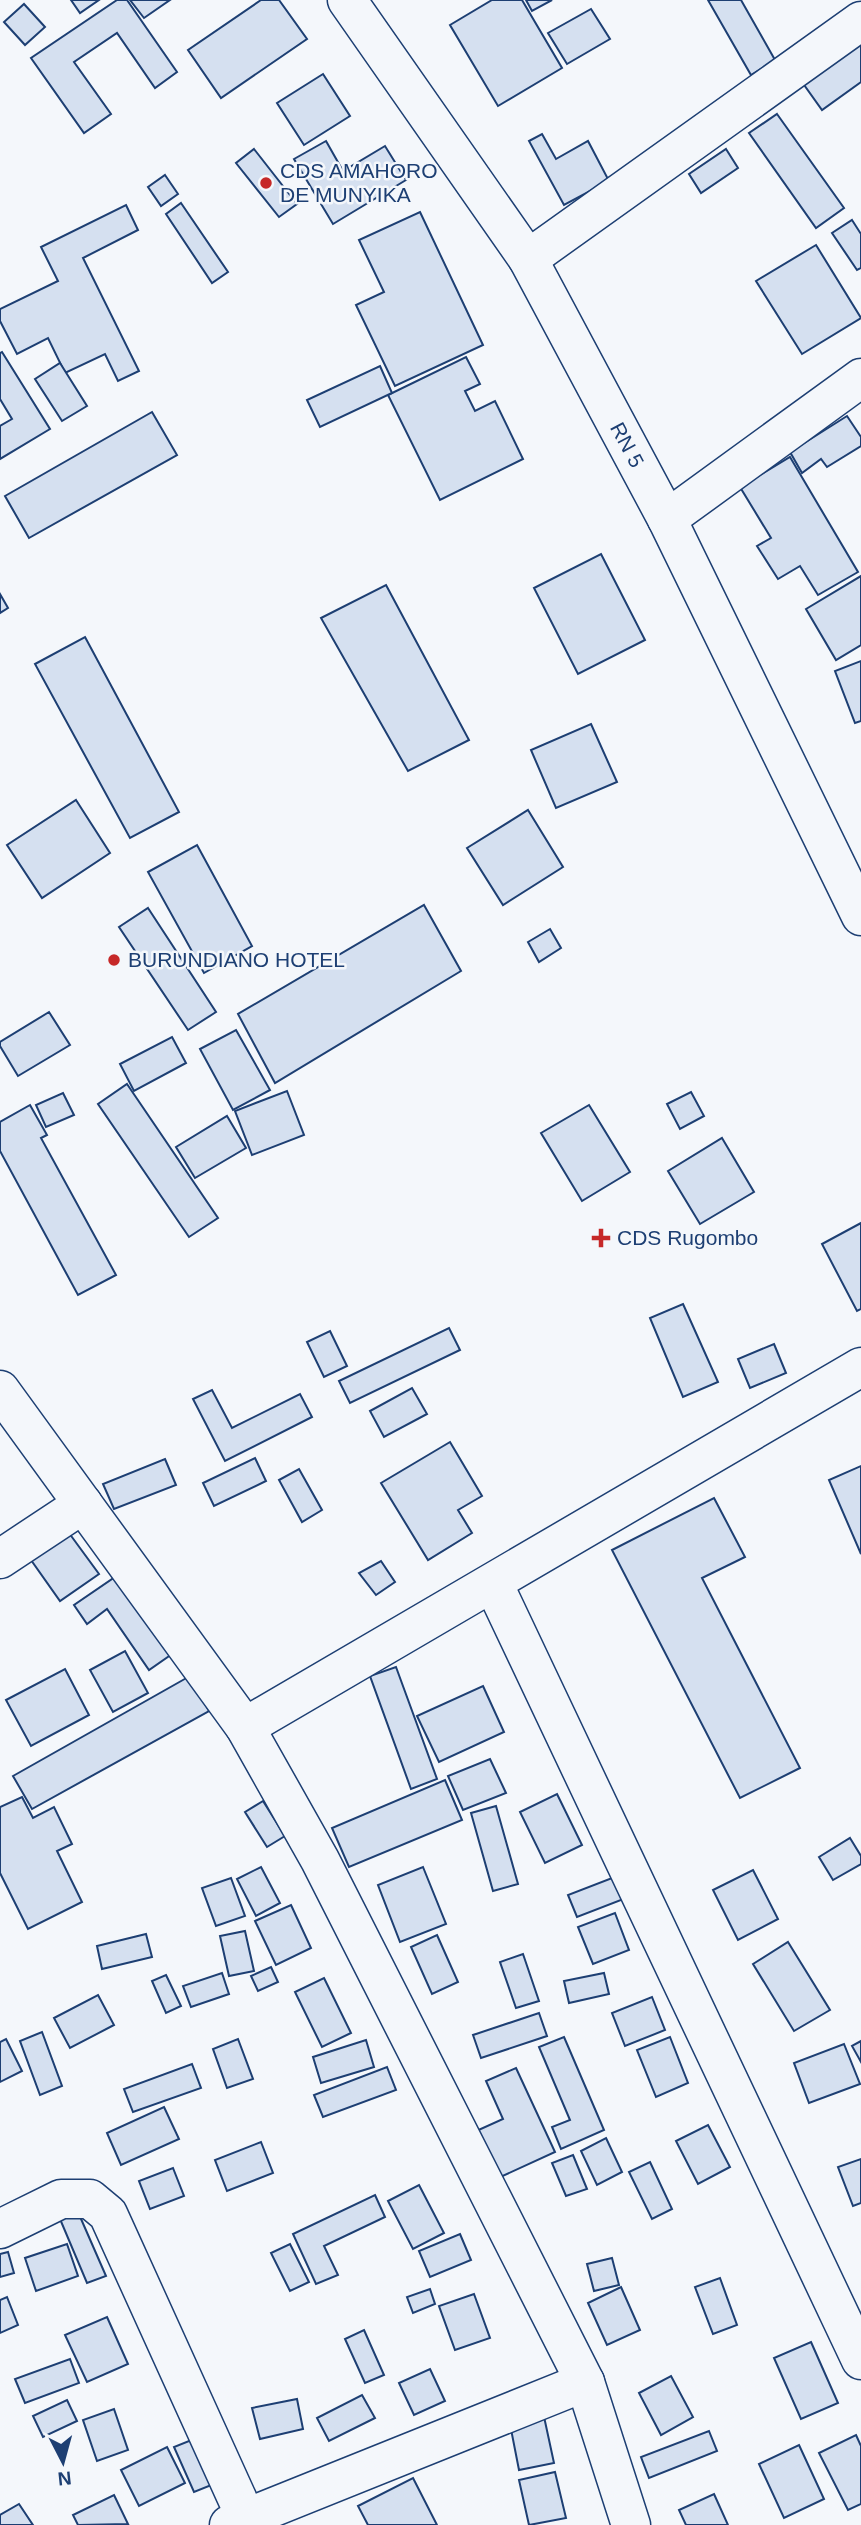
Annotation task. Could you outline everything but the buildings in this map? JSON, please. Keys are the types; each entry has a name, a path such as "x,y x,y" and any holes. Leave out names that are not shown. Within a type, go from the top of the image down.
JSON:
{"street":[{"name":"RN 5","path":"347,0 528,259 667,519 861,916"},
{"path":"528,259 861,21"},
{"path":"667,519 861,378"},
{"path":"245,1727 861,1367"},
{"path":"0,1390 245,1727 320,1860 585,2382 631,2525"},
{"path":"0,1559 83,1504"},
{"path":"494,1583 861,2360"},
{"path":"0,2229 61,2199 90,2199 108,2214 237,2522 585,2382"}],"place":[{"name":"CDS AMAHORO DE MUNYIKA","path":"266,183"},
{"name":"BURUNDIANO HOTEL","path":"114,960"},
{"name":"CDS Rugombo","path":"601,1238"}]}
